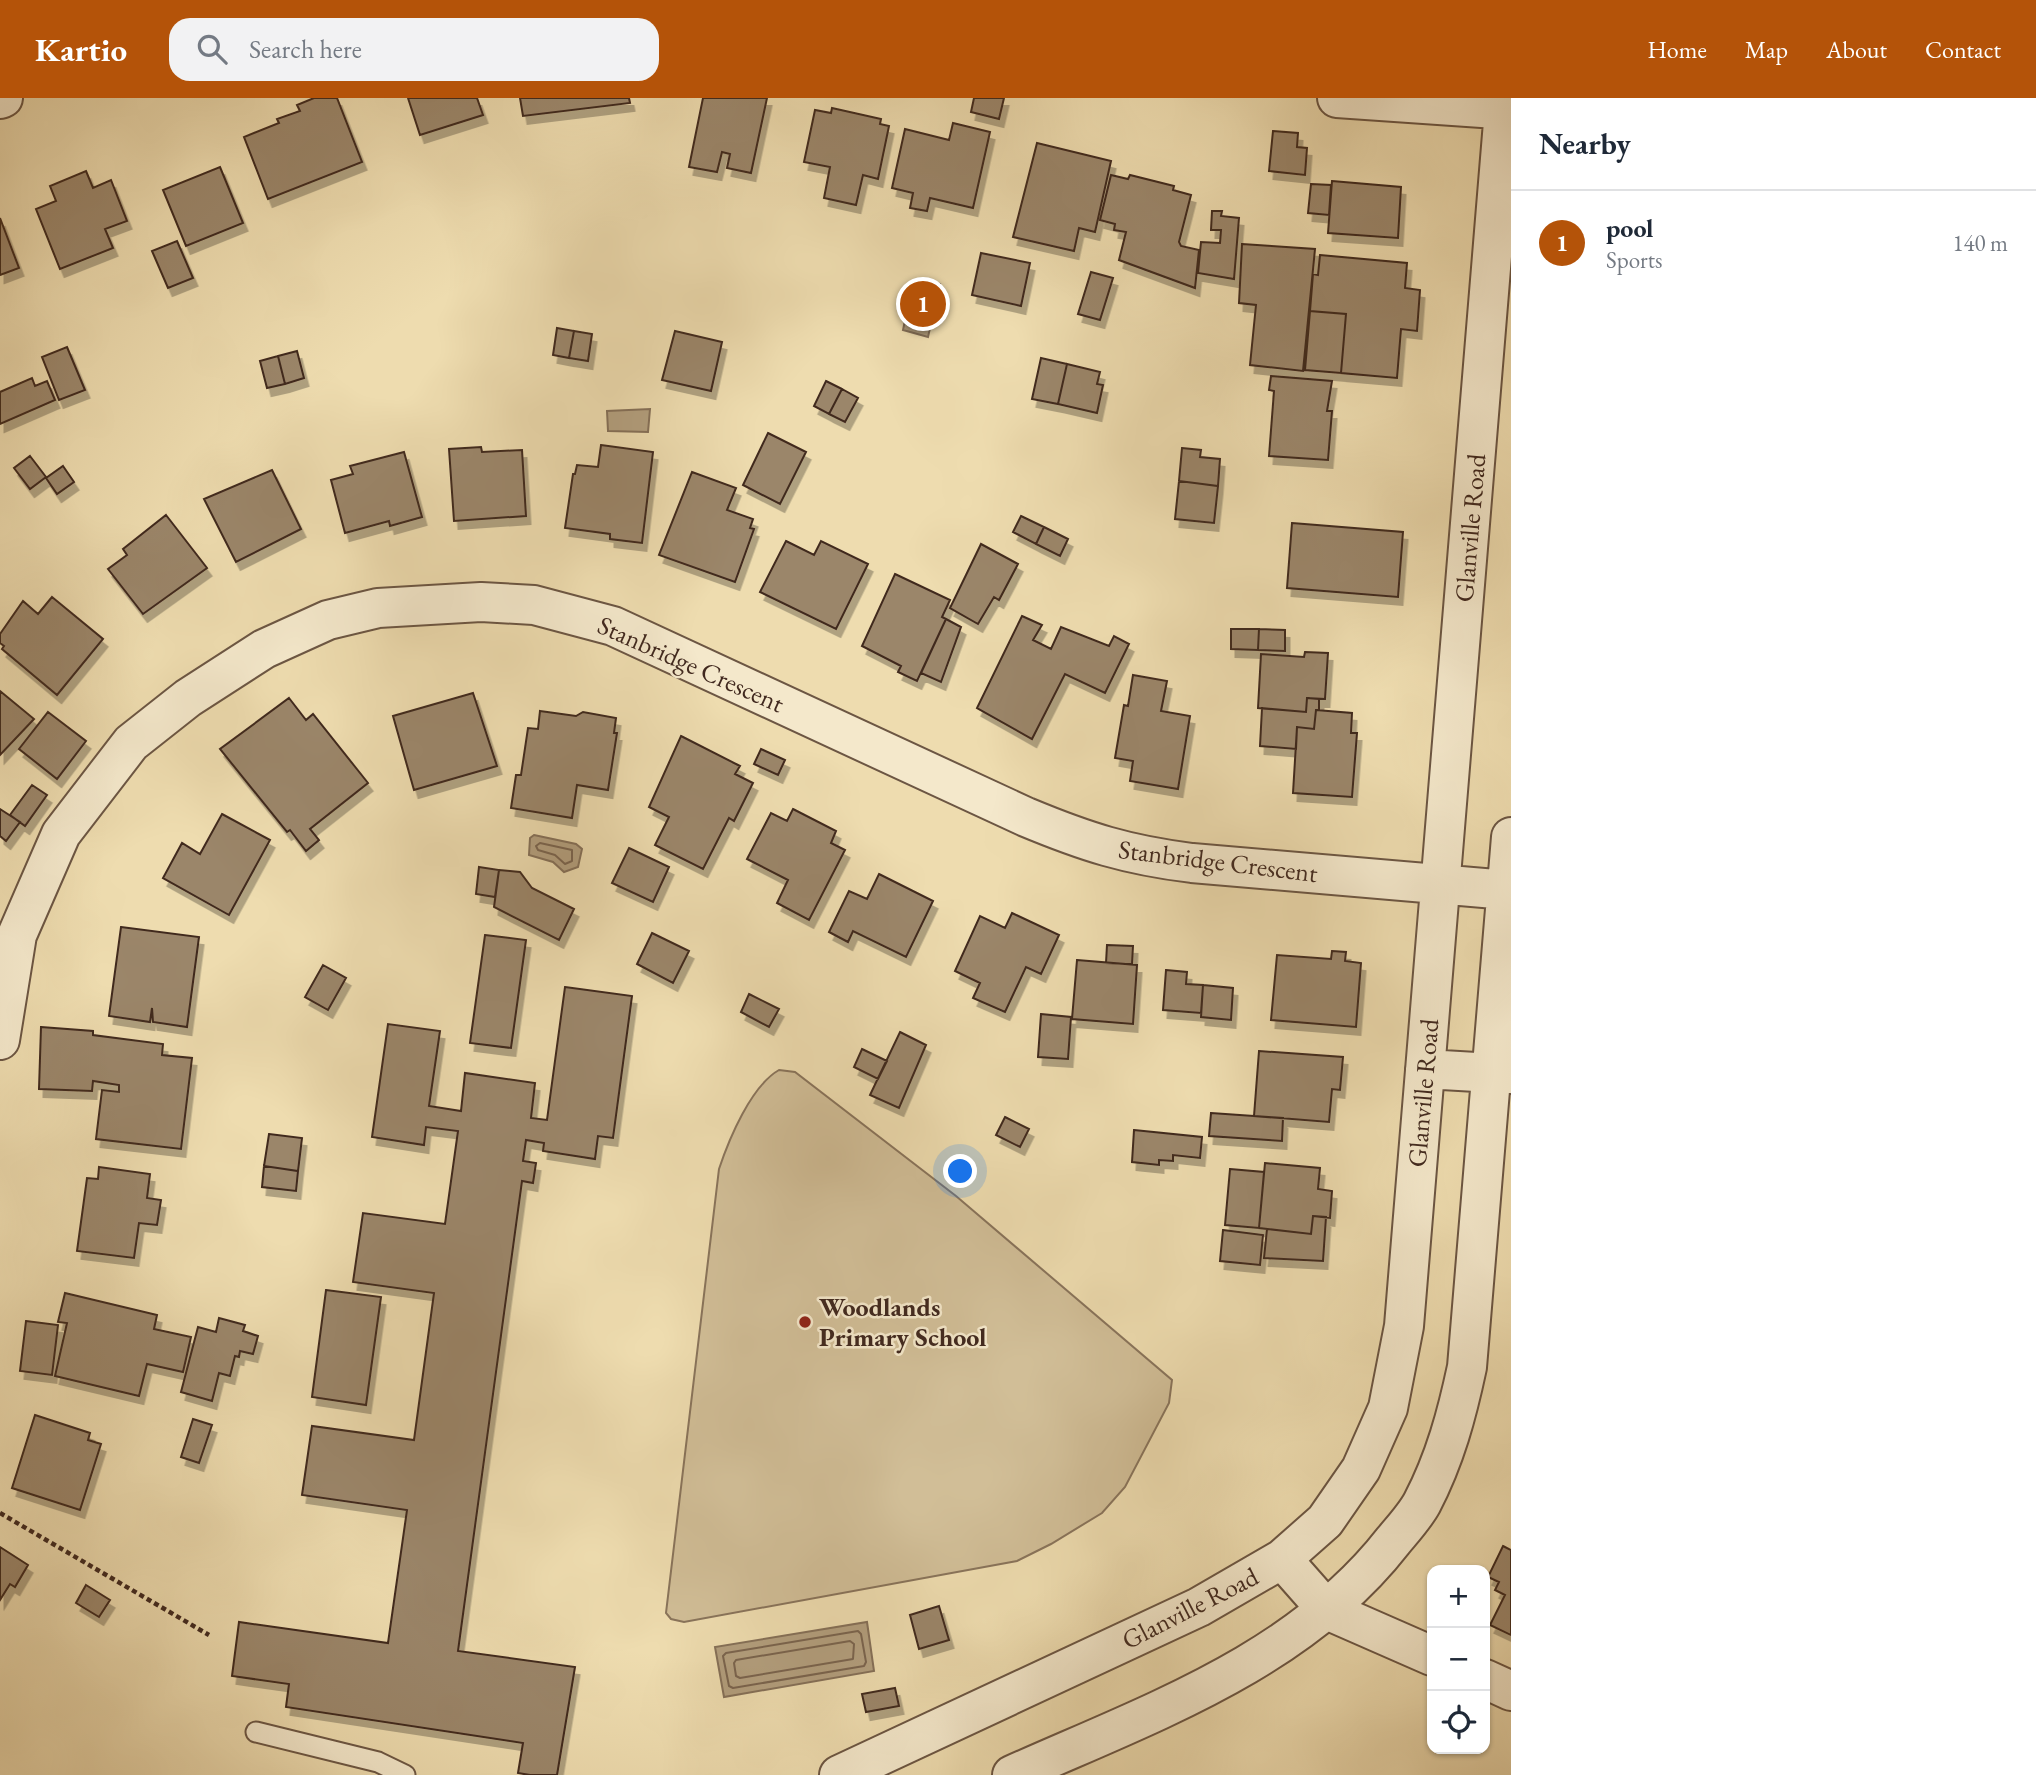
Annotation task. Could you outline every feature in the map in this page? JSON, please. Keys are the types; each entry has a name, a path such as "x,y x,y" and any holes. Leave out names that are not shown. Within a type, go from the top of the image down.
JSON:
{"street":[{"path":"1337,98 1507,106"},
{"name":"Glanville Road","path":"839,1775 1199,1607 1282,1559 1325,1521 1361,1469 1388,1408 1404,1326 1507,106"},
{"name":"Stanbridge Crescent","path":"0,1040 17,935 61,834 131,743 188,698 264,649 328,620 378,608 425,603 534,605 613,626 1026,817 1094,845 1145,857 1192,863 1440,882 1507,890"},
{"path":"1012,1775 1206,1687 1282,1645 1327,1610 1379,1559 1421,1505 1453,1431 1467,1367 1501,1074 1511,838"},
{"path":"1426,1069 1501,1074"},
{"path":"1282,1559 1327,1610 1427,1654"},
{"path":"1490,1681 1511,1691"}],"lane":[{"path":"256,1732 378,1762 405,1775"}],"path":[{"path":"0,1513 209,1635"}],"shaded area":[{"path":"779,1070 795,1072 956,1196 1172,1380 1169,1403 1125,1487 1102,1513 1017,1561 684,1622 671,1619 666,1613 719,1169 750,1100"}],"water":[{"path":"918,279 940,284 928,337 903,330 910,296 907,290"},
{"path":"650,409 648,432 608,431 607,411"},
{"path":"534,835 576,844 582,849 578,867 564,872 553,862 529,855 530,838"},
{"path":"867,1622 874,1671 724,1697 715,1647"}],"building":[{"path":"314,98 337,98 362,162 268,199 244,137 279,123 277,119 300,111 297,105"},
{"path":"408,98 477,98 483,115 420,135"},
{"path":"520,98 629,98 630,103 523,116"},
{"path":"703,98 767,98 751,173 727,168 730,154 722,152 717,172 689,167"},
{"path":"974,98 1004,98 999,119 971,112"},
{"path":"832,108 881,119 880,124 889,126 878,179 863,175 856,205 824,198 830,167 804,162 815,110 831,113"},
{"path":"953,123 990,132 973,208 930,198 927,211 910,208 913,193 892,188 905,129 949,140"},
{"path":"1273,131 1298,133 1297,147 1307,148 1305,175 1269,171"},
{"path":"1037,143 1111,161 1095,232 1079,228 1074,251 1013,237"},
{"path":"220,167 243,223 186,246 163,190"},
{"path":"86,171 93,188 111,180 127,221 105,229 113,248 60,269 36,209 56,201 50,186"},
{"path":"1111,175 1128,179 1130,175 1174,186 1173,190 1191,195 1179,242 1181,246 1199,250 1195,288 1119,260 1126,232 1114,230 1115,224 1100,220"},
{"path":"1332,181 1401,187 1398,238 1328,233"},
{"path":"1311,184 1331,185 1329,215 1308,213"},
{"path":"1212,211 1222,211 1221,216 1239,218 1234,279 1198,273 1201,242 1220,243 1221,230 1211,230"},
{"path":"0,218 19,268 0,275"},
{"path":"177,241 193,278 168,288 152,251"},
{"path":"1242,244 1315,249 1303,371 1250,365 1256,305 1239,303"},
{"path":"981,253 1030,263 1021,306 972,295"},
{"path":"1320,255 1407,263 1405,288 1420,290 1417,331 1401,329 1397,378 1341,373 1346,314 1310,311 1313,274 1318,275"},
{"path":"1091,272 1113,278 1100,320 1078,314"},
{"path":"1310,311 1346,314 1341,373 1305,370"},
{"path":"557,328 574,331 569,358 553,355"},
{"path":"574,331 592,334 588,361 569,358"},
{"path":"675,331 722,342 711,391 662,380"},
{"path":"67,347 85,390 59,400 42,357"},
{"path":"297,351 304,378 285,384 278,356"},
{"path":"278,356 285,384 267,388 260,361"},
{"path":"1041,358 1067,364 1058,404 1032,399"},
{"path":"1067,364 1100,372 1097,384 1103,385 1097,413 1058,404"},
{"path":"1271,376 1332,381 1327,411 1332,411 1328,460 1269,456 1274,391 1269,390"},
{"path":"32,378 35,386 47,381 55,400 0,424 0,392"},
{"path":"826,381 842,389 829,414 814,406"},
{"path":"842,389 858,398 845,422 829,414"},
{"path":"768,433 806,452 780,504 743,485"},
{"path":"601,445 653,452 642,543 610,539 610,534 565,528 573,474 577,465 598,467"},
{"path":"481,447 482,452 522,450 526,516 454,521 449,449"},
{"path":"1182,448 1201,450 1200,457 1220,459 1218,486 1179,481"},
{"path":"404,452 422,517 390,526 389,521 345,533 331,480 353,474 350,466"},
{"path":"30,456 46,477 30,489 14,468"},
{"path":"63,466 74,482 57,494 46,478"},
{"path":"272,470 301,529 236,562 204,499"},
{"path":"692,472 736,488 727,510 753,519 750,528 754,529 735,582 659,555"},
{"path":"1179,481 1218,486 1214,523 1175,519"},
{"path":"166,515 207,568 143,614 108,569 127,555 123,549"},
{"path":"1021,516 1044,527 1036,544 1013,532"},
{"path":"1292,523 1403,532 1398,597 1287,588"},
{"path":"1044,527 1068,539 1060,556 1036,544"},
{"path":"786,541 814,555 821,541 868,564 836,629 760,592"},
{"path":"981,544 1018,564 999,600 994,597 978,624 950,608"},
{"path":"895,574 950,600 942,617 946,619 917,681 898,672 901,666 862,646"},
{"path":"52,597 103,639 57,695 2,649 4,646 0,643 0,634 23,601 38,614"},
{"path":"1022,616 1042,625 1033,640 1051,649 1061,627 1109,646 1114,636 1129,644 1105,693 1065,674 1032,739 977,708"},
{"path":"946,619 961,627 941,682 921,673"},
{"path":"1231,629 1259,629 1258,650 1231,649"},
{"path":"1259,629 1285,630 1285,651 1258,650"},
{"path":"1305,652 1328,653 1325,699 1307,698 1306,712 1258,708 1261,654 1304,657"},
{"path":"1133,675 1167,681 1161,711 1190,716 1178,789 1130,781 1133,761 1115,758 1124,705 1128,706"},
{"path":"0,691 34,719 0,755"},
{"path":"473,693 497,766 414,790 393,716"},
{"path":"289,698 306,720 313,714 368,783 310,829 319,840 306,851 290,830 287,832 220,749"},
{"path":"1307,698 1319,699 1319,710 1316,710 1314,729 1297,727 1296,749 1260,746 1262,708 1306,712"},
{"path":"1316,710 1352,713 1351,733 1357,733 1352,797 1293,793 1297,727 1314,729"},
{"path":"540,711 576,716 583,712 616,718 614,733 617,733 608,790 577,785 572,818 511,808 516,775 521,775 528,728 538,729"},
{"path":"48,712 86,741 57,779 19,749"},
{"path":"681,736 740,766 735,774 753,783 734,821 729,818 703,869 655,845 669,817 649,807"},
{"path":"761,749 785,760 778,775 754,764"},
{"path":"32,785 47,795 25,826 10,815"},
{"path":"0,809 20,822 6,841 0,836"},
{"path":"793,809 836,831 831,843 845,850 809,920 777,903 788,880 747,859 771,813 787,821"},
{"path":"222,814 270,840 229,915 163,878 182,843 200,854"},
{"path":"629,848 669,867 653,902 612,883"},
{"path":"479,867 499,870 495,897 476,894"},
{"path":"499,870 520,872 532,888 574,909 559,940 494,907"},
{"path":"879,874 933,901 906,957 853,931 848,942 829,932 849,891 867,899"},
{"path":"1012,913 1059,935 1041,974 1026,967 1005,1012 973,998 980,983 955,971 980,916 1005,928"},
{"path":"121,927 199,937 187,1027 153,1022 152,1008 150,1022 109,1016"},
{"path":"652,933 689,951 673,983 637,964"},
{"path":"485,935 526,940 511,1048 470,1043"},
{"path":"1107,945 1133,946 1132,964 1106,963"},
{"path":"1332,951 1346,952 1345,961 1361,963 1356,1027 1271,1020 1277,955 1331,959"},
{"path":"1077,960 1137,965 1133,1024 1072,1019"},
{"path":"323,965 346,978 328,1010 305,997"},
{"path":"1166,970 1187,972 1186,984 1203,985 1201,1013 1163,1010"},
{"path":"1203,985 1233,988 1231,1020 1201,1017"},
{"path":"565,987 632,996 613,1138 598,1136 595,1159 543,1151 544,1143 526,1140 523,1161 536,1163 533,1183 522,1181 458,1651 575,1667 557,1775 530,1775 518,1773 523,1743 286,1707 289,1684 232,1676 239,1622 388,1643 407,1510 302,1495 312,1426 414,1440 434,1293 353,1282 363,1213 445,1224 458,1131 426,1127 424,1145 372,1137 388,1024 440,1031 429,1106 461,1111 465,1073 535,1083 531,1118 547,1120"},
{"path":"749,994 779,1009 769,1027 741,1012"},
{"path":"1041,1014 1071,1017 1068,1059 1038,1057"},
{"path":"41,1027 93,1031 93,1035 163,1044 162,1055 192,1058 181,1149 96,1139 102,1090 119,1092 119,1085 93,1081 92,1091 39,1089"},
{"path":"900,1032 926,1045 899,1108 870,1095"},
{"path":"862,1049 887,1061 878,1079 854,1067"},
{"path":"1259,1051 1343,1057 1340,1090 1332,1089 1329,1122 1254,1116"},
{"path":"1211,1113 1283,1118 1282,1141 1209,1136"},
{"path":"1005,1117 1029,1129 1020,1147 996,1135"},
{"path":"1134,1130 1202,1137 1200,1158 1173,1155 1173,1161 1159,1160 1159,1165 1132,1162"},
{"path":"269,1134 302,1138 298,1171 264,1166"},
{"path":"1265,1163 1320,1168 1318,1189 1332,1191 1330,1218 1313,1216 1311,1234 1259,1228"},
{"path":"264,1166 298,1171 296,1191 262,1187"},
{"path":"99,1167 150,1174 147,1198 161,1200 157,1225 139,1223 134,1258 77,1251 87,1178 98,1179"},
{"path":"1230,1169 1264,1172 1259,1228 1225,1225"},
{"path":"1313,1216 1326,1217 1323,1261 1264,1258 1267,1229 1311,1234"},
{"path":"1223,1230 1263,1235 1260,1265 1220,1261"},
{"path":"326,1290 381,1297 366,1405 312,1397"},
{"path":"65,1293 157,1315 154,1329 191,1337 183,1372 147,1364 139,1396 55,1376 67,1323 58,1322"},
{"path":"219,1318 245,1325 243,1331 258,1336 253,1354 240,1351 239,1357 235,1356 230,1376 219,1373 212,1401 181,1392 198,1327 216,1332"},
{"path":"26,1321 58,1325 52,1375 20,1371"},
{"path":"35,1415 90,1433 88,1440 101,1444 80,1510 12,1488"},
{"path":"193,1419 212,1425 199,1463 181,1457"},
{"path":"1503,1546 1511,1550 1511,1635 1490,1625 1505,1595 1495,1590 1499,1582 1490,1578"},
{"path":"0,1547 28,1565 15,1587 10,1584 0,1600"},
{"path":"86,1585 110,1600 99,1617 76,1603"},
{"path":"939,1606 949,1640 919,1649 910,1615"},
{"path":"895,1688 899,1706 866,1712 862,1694"}],"place":[{"name":"pool","path":"923,304"},
{"name":"Woodlands Primary School","path":"805,1322"}]}
